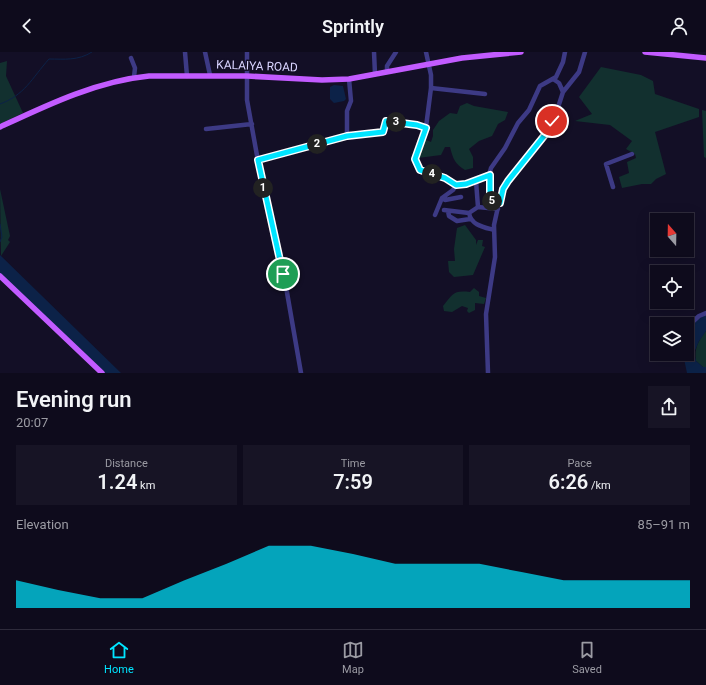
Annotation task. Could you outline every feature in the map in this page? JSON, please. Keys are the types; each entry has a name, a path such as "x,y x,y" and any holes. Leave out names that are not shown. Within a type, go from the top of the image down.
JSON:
{"main road":[{"name":"KALAIYA ROAD","path":"0,127 58,101 134,77 246,76 306,80 349,79 481,54 521,52"},
{"path":"645,52 706,58"},
{"path":"0,276 102,373"}],"street":[{"path":"185,52 187,76"},
{"path":"205,52 210,76"},
{"path":"247,52 247,100 274,239 285,281 301,373"},
{"path":"374,52 375,74"},
{"path":"388,72 387,66 396,52"},
{"path":"426,52 431,75 431,88 426,128 416,155 415,163 425,173 445,178 456,185 476,181 490,175"},
{"path":"500,203 493,202 490,199 491,168 505,148 518,123 528,110 540,86 553,79 560,70 565,52"},
{"path":"488,373 486,314 495,258 494,230 503,189 552,126 563,92 579,72 585,52"},
{"path":"131,58 135,68 134,77"},
{"path":"347,136 347,111 351,100 349,79"},
{"path":"553,79 559,83 563,92"},
{"path":"431,88 485,94"},
{"path":"258,160 347,136 383,132 386,121 417,125 426,128"},
{"path":"206,129 252,124"},
{"path":"613,187 606,164 632,154"},
{"path":"476,181 478,208"},
{"path":"435,215 442,198 453,190 456,185"},
{"path":"442,198 445,200 461,197"},
{"path":"494,230 480,226 470,219 457,221 449,216 446,210 469,213 478,208 498,209"},
{"path":"469,213 470,219"},
{"path":"694,321 706,312"}],"green space":[{"path":"7,61 6,76 23,113 0,124 0,63"},
{"path":"601,67 641,75 653,81 655,94 699,109 699,117 655,132 666,174 656,179 651,184 642,184 622,188 619,177 629,173 627,162 636,158 635,154 626,149 632,141 610,125 575,121 592,114 579,97"},
{"path":"467,103 474,106 508,112 505,120 498,124 492,136 479,141 469,149 473,157 473,168 465,170 459,166 453,158 450,147 445,147 441,155 418,158 424,139 431,142 433,130 439,121 450,113 457,114 460,106"},
{"path":"702,110 706,111 706,158 704,157"},
{"path":"0,189 10,236 8,240 10,242 1,256"},
{"path":"465,225 476,240 476,245 478,240 483,240 482,246 485,247 473,275 454,277 449,272 448,261 455,261 454,249 457,228"},
{"path":"474,288 479,292 479,296 486,298 484,304 475,303 475,310 469,313 467,311 468,308 462,306 452,312 444,311 443,306 454,294 457,292 470,292"},
{"path":"706,331 706,367 703,367 696,361 696,349"}],"water":[{"path":"334,85 343,86 346,99 344,101 334,103 330,99 330,87"},
{"path":"0,255 121,373 105,373 0,274"},
{"path":"706,314 706,331 699,341 694,353 694,323"},
{"path":"694,353 696,361 703,367 706,367 706,373 687,373 684,361 694,361"}],"waterway":[{"path":"0,104 16,96 22,91 49,59 76,58 92,52"},
{"path":"0,224 2,237 0,242"}],"route":[{"path":"283,274 274,239 258,160 347,136 383,132 386,121 417,125 426,128 415,159 415,163 420,170 425,173 445,178 456,185 466,184 490,175 490,199 493,202 500,203 503,189 508,181 536,148 542,137 552,126 552,121"}]}
